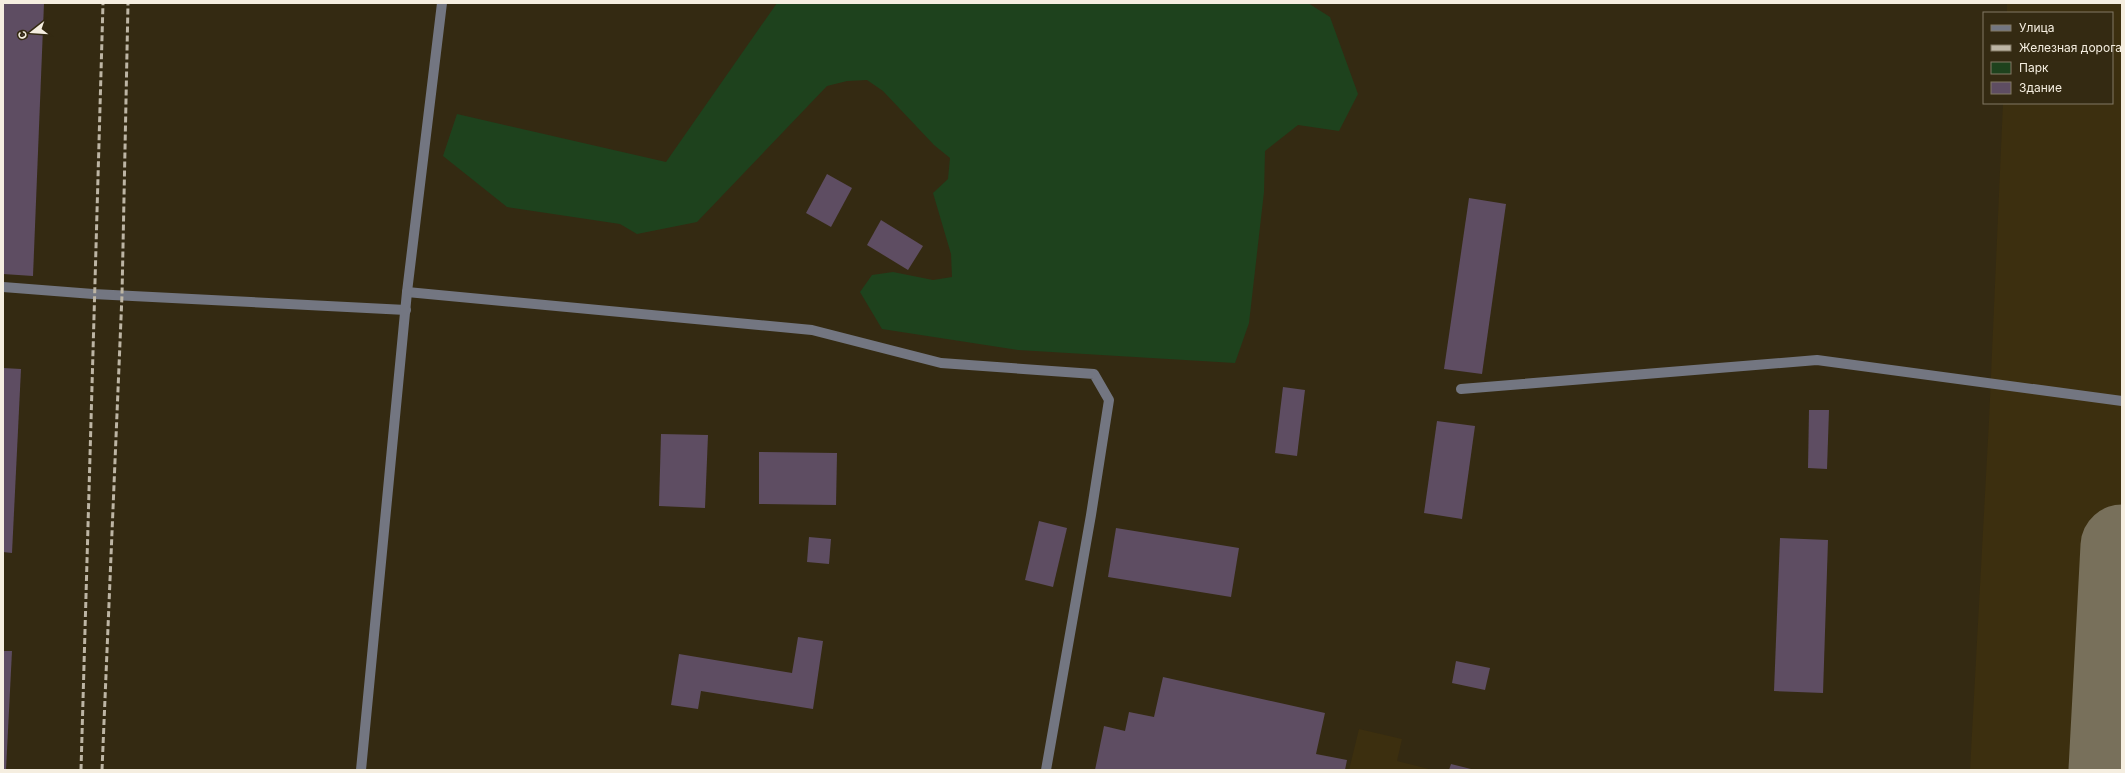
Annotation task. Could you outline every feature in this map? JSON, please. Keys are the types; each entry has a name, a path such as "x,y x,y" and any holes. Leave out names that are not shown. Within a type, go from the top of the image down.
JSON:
{"lane":[{"path":"361,770 407,292 442,3"},
{"path":"3,287 93,294 406,310"},
{"path":"407,292 812,330 941,363 1094,374 1109,400 1091,515 1046,770"},
{"path":"1461,388 1817,360 2122,401"}],"shaded area":[{"path":"2007,3 2122,3 2122,770 1970,770 1989,421 2003,104 2113,104 2113,12 2007,12"},
{"path":"1359,729 1402,739 1397,761 1433,770 1349,770"}],"green space":[{"path":"777,3 1308,3 1330,17 1358,94 1339,131 1298,125 1265,151 1264,192 1249,323 1235,363 1018,350 882,329 860,292 872,275 893,272 933,280 952,277 951,254 933,193 948,179 950,158 934,145 883,91 867,80 847,81 827,86 697,222 637,234 620,224 507,207 443,156 457,114 666,162"}],"building":[{"path":"3,3 44,3 33,276 3,274"},
{"path":"827,174 852,188 831,227 806,213"},
{"path":"1469,198 1506,204 1482,374 1444,369"},
{"path":"881,220 923,246 908,270 867,245"},
{"path":"3,368 21,369 12,553 3,552"},
{"path":"1283,387 1305,390 1297,456 1275,453"},
{"path":"1809,410 1829,410 1827,469 1808,468"},
{"path":"1437,421 1475,426 1462,519 1424,513"},
{"path":"661,434 708,435 705,508 659,506"},
{"path":"759,452 837,453 836,505 759,504"},
{"path":"1039,521 1067,528 1053,587 1025,580"},
{"path":"1116,528 1239,548 1231,597 1108,577"},
{"path":"809,537 831,539 829,564 807,562"},
{"path":"1780,538 1828,540 1823,693 1774,691"},
{"path":"798,637 823,641 813,709 701,691 698,709 671,705 679,654 792,673"},
{"path":"3,651 12,651 6,770 3,770"},
{"path":"1456,661 1490,668 1485,690 1452,683"},
{"path":"1163,677 1325,713 1316,754 1347,760 1345,770 1095,770 1104,726 1125,731 1129,712 1154,717"},
{"path":"1451,764 1471,769 1471,770 1449,770"}],"taxiway":[{"path":"2110,770 2122,546"}],"railway":[{"path":"81,770 103,3"},
{"path":"102,770 122,295 128,3"}]}
